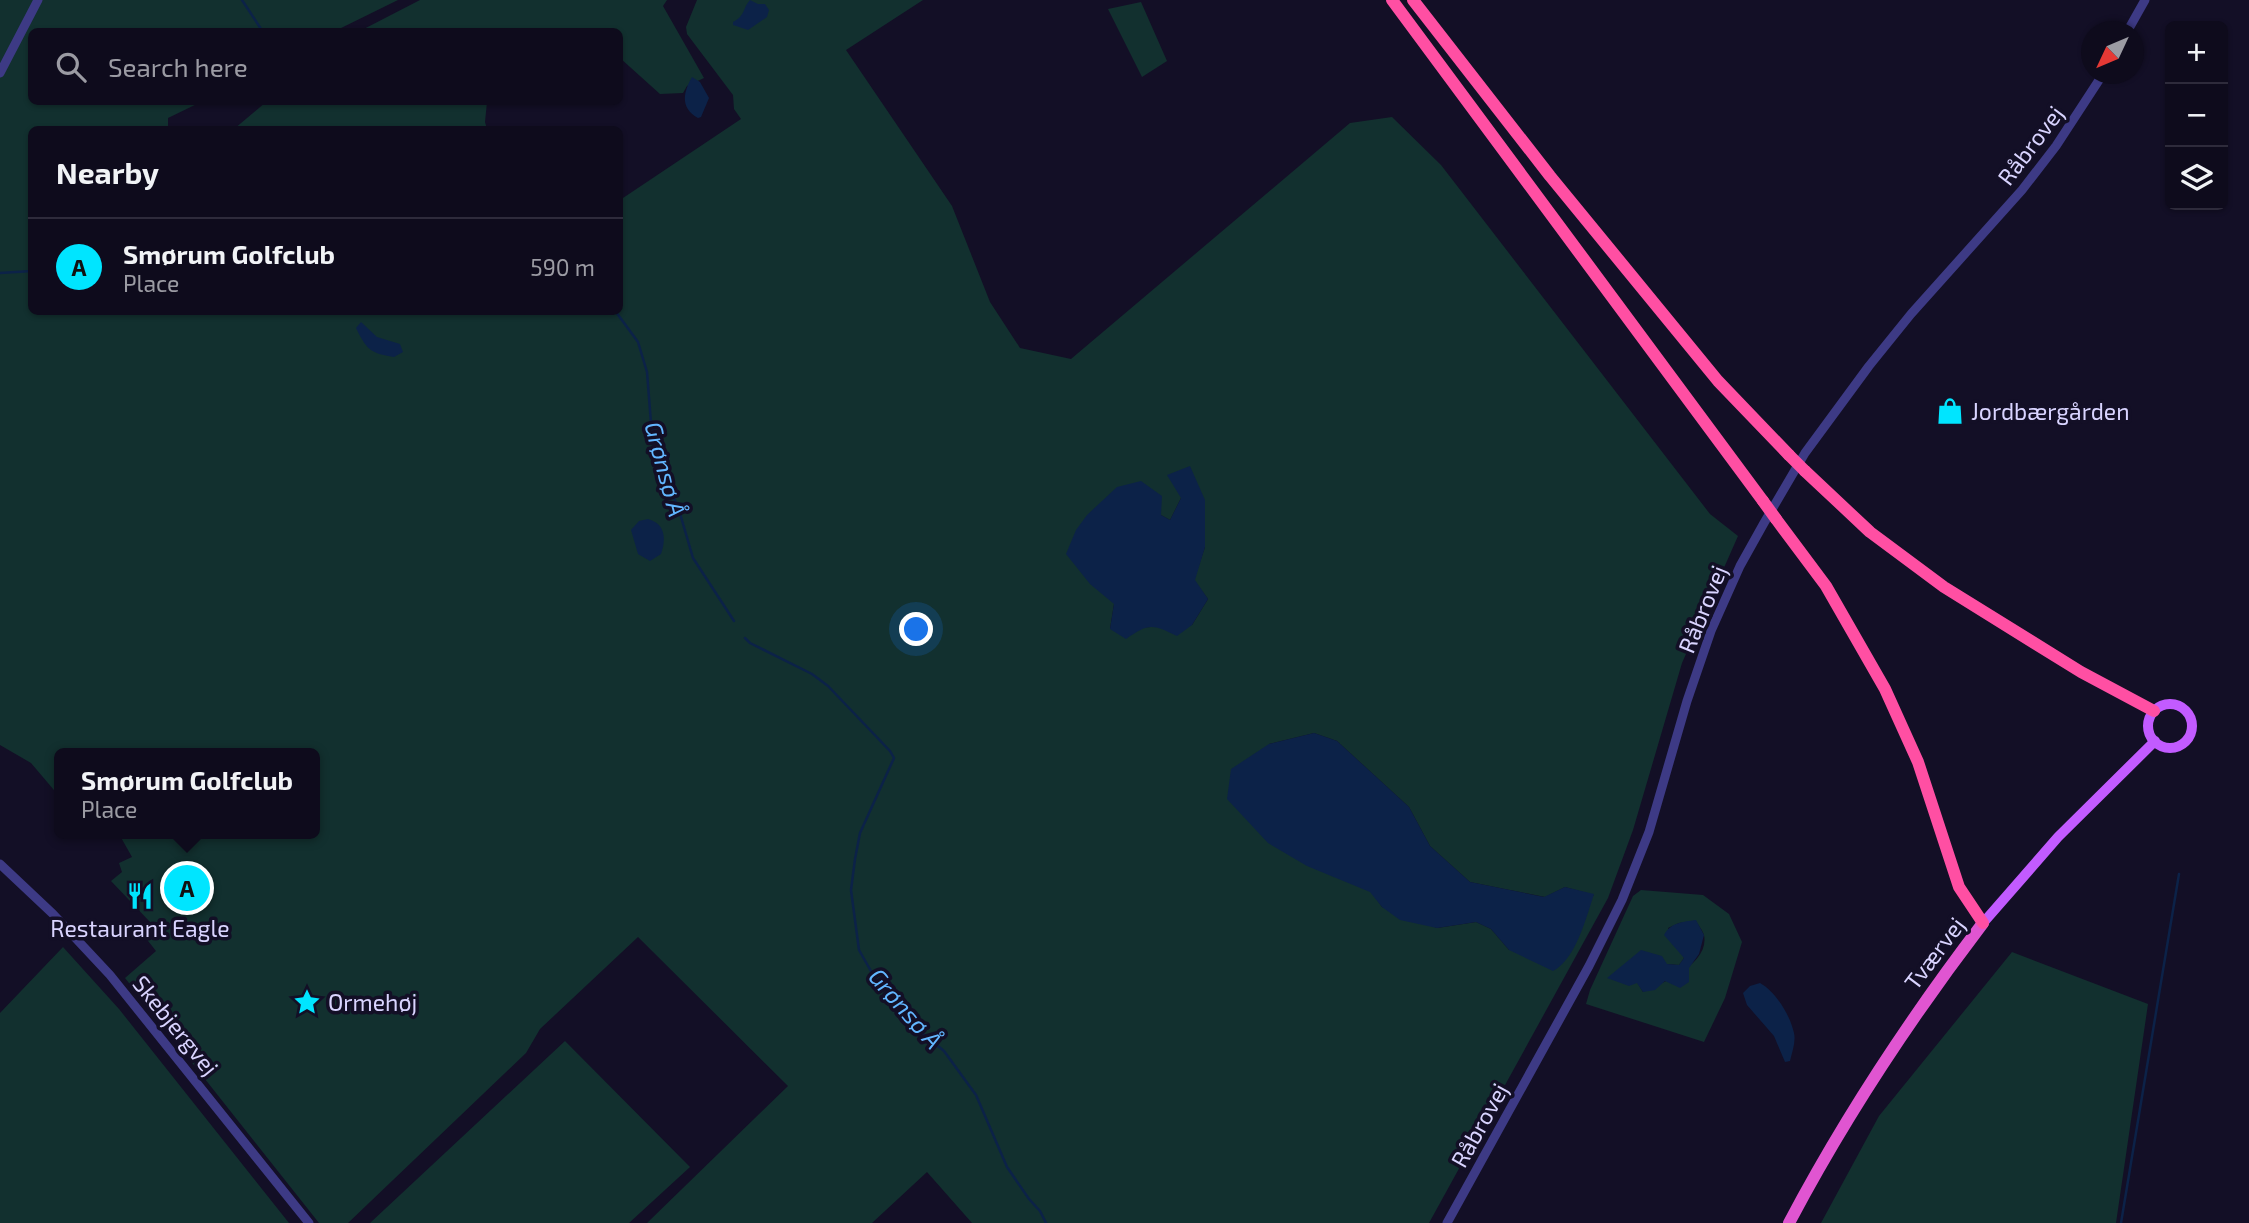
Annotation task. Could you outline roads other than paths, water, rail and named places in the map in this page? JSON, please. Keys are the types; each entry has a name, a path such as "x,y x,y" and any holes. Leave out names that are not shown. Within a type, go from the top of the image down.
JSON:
{"highway":[{"path":"1392,0 1826,586 1885,689 1918,762 1959,887 1983,923"},
{"path":"1413,0 1550,176 1718,381 1805,471 1870,532 1944,587 2081,672 2154,711"},
{"name":"Tværvej","path":"1789,1223 1835,1138 1887,1054 1983,923"}],"main road":[{"path":"2175,705 2188,713 2192,727 2190,735 2180,745 2167,748 2154,741 2149,730 2154,711 2175,705"},
{"name":"Tværvej","path":"1983,923 2058,837 2154,741"}],"street":[{"path":"0,74 38,0"},
{"path":"2133,21 2145,0"},
{"name":"Råbrovej","path":"1447,1223 1582,979 1622,900 1649,832 1687,701 1711,631 1740,566 1764,523 1805,453 1869,366 1911,314 2022,190 2056,146 2096,84"},
{"name":"Skebjergvej","path":"0,864 53,914 110,975 309,1223"}],"water":[{"path":"750,0 765,4 769,10 767,17 748,30 733,25 733,22 742,14"},
{"path":"692,77 700,82 709,98 701,117 698,118 688,110 685,100"},
{"path":"361,322 377,337 400,344 403,352 394,357 370,349 356,328"},
{"path":"1190,466 1205,500 1205,547 1195,580 1208,599 1192,625 1177,636 1151,627 1126,639 1110,629 1114,604 1090,584 1066,554 1076,530 1087,515 1117,487 1141,481 1162,496 1161,515 1170,520 1181,498 1167,475"},
{"path":"648,519 658,524 664,538 661,554 650,561 638,554 631,530 639,521"},
{"path":"1314,733 1337,741 1409,807 1430,846 1470,882 1544,897 1565,887 1594,894 1574,948 1561,965 1553,971 1509,950 1491,929 1476,922 1437,928 1400,920 1382,907 1370,892 1307,866 1268,843 1227,799 1231,769 1269,744"},
{"path":"1696,920 1704,935 1699,954 1689,968 1689,982 1680,988 1665,981 1655,990 1643,992 1637,983 1629,986 1607,978 1641,950 1662,956 1667,964 1679,965 1684,958 1664,935 1674,925"},
{"path":"1760,983 1777,998 1792,1026 1794,1040 1790,1061 1785,1062 1774,1036 1747,1005 1743,993 1750,986"}],"waterway":[{"path":"242,0 260,28"},
{"name":"Grønsø Å","path":"0,273 28,271"},
{"name":"Grønsø Å","path":"618,315 638,342 647,372 651,423 656,437 659,463 679,510 693,558 734,621"},
{"name":"Grønsø Å","path":"745,638 812,674 828,686 894,758 860,833 855,859 851,890 859,950 876,980 922,1033 944,1051 976,1095 1007,1167 1046,1223"},
{"path":"2121,1223 2179,874"}],"place":[{"name":"Jordbærgården","path":"1950,411"},
{"name":"Smørum Golfclub","path":"187,888"},
{"name":"Restaurant Eagle","path":"140,896"},
{"name":"Ormehøj","path":"307,1002"}]}
